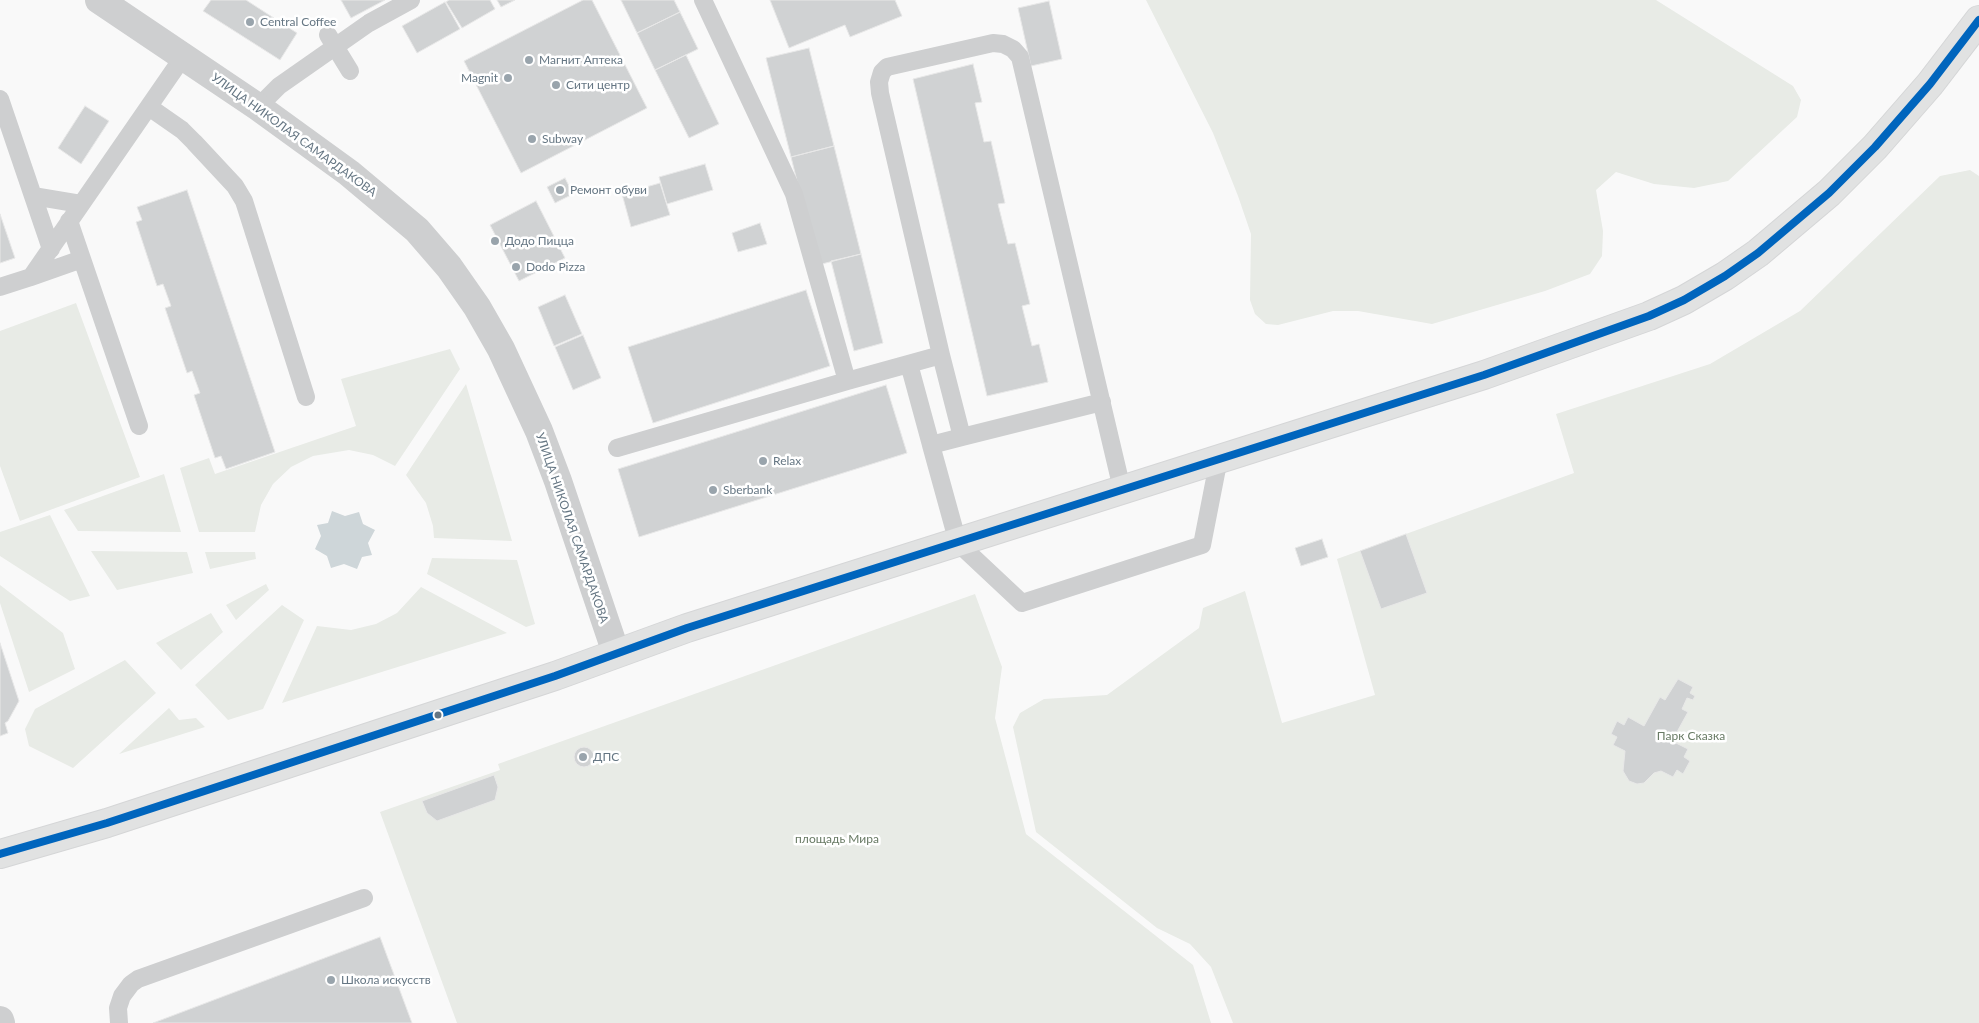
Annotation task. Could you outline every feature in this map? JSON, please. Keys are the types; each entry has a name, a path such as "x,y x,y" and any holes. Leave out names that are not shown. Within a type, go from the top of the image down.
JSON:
{"main road":[{"path":"1930,84 1979,9"},
{"path":"0,854 117,820 546,679 687,628 1484,375 1608,332 1684,300 1725,276 1758,253 1829,193 1875,147 1930,84 1979,20"},
{"path":"1930,84 1979,36"}],"street":[{"name":"УЛИЦА НИКОЛАЯ САМАРДАКОВА","path":"99,0 258,107 349,173 417,230 448,267 477,307 501,349 539,431 616,653"}],"lane":[{"path":"258,107 331,41 369,23 410,0"},
{"path":"703,0 794,194 848,381"},
{"path":"331,41 350,71"},
{"path":"962,437 880,93 879,82 882,72 887,67 993,43 1003,44 1013,49 1020,57 1122,489"},
{"path":"31,278 183,56"},
{"path":"0,99 51,249"},
{"path":"148,107 182,130 235,186 244,201 306,398"},
{"path":"33,196 81,204"},
{"path":"69,221 140,426"},
{"path":"0,287 82,260"},
{"path":"617,448 848,381 942,356"},
{"path":"909,364 958,543 1022,603 1202,546 1219,458"},
{"path":"931,445 1102,402"},
{"path":"119,1023 118,1008 122,996 131,984 138,979 364,898"}],"green space":[{"path":"1146,0 1656,0 1793,86 1801,100 1797,117 1728,181 1694,188 1654,184 1616,172 1596,190 1603,231 1602,256 1590,274 1545,291 1432,324 1358,311 1333,311 1278,325 1266,324 1255,314 1250,300 1251,234 1238,196 1213,133"},
{"name":"Парк Сказка","path":"1970,170 1979,176 1979,1023 1233,1023 1211,967 1190,944 1157,928 1036,832 1013,727 1020,713 1044,699 1107,695 1199,628 1203,608 1245,591 1282,723 1375,695 1337,559 1574,473 1556,414 1710,364 1800,311 1940,176"},
{"path":"76,303 140,477 20,521 0,466 0,331"},
{"path":"450,349 460,369 395,466 373,455 349,450 313,456 291,467 273,484 261,505 255,532 199,532 180,468 209,458 215,474 356,426 341,379"},
{"path":"466,384 512,541 434,538 433,526 426,503 406,475"},
{"path":"164,474 181,532 78,531 64,510"},
{"path":"50,515 90,596 70,601 0,556 0,532"},
{"path":"91,551 187,552 193,573 117,590"},
{"path":"205,552 255,552 256,559 210,569"},
{"path":"432,558 517,560 535,624 526,627 427,574"},
{"path":"266,584 269,590 236,620 226,605"},
{"path":"0,585 63,633 75,669 29,692 0,603"},
{"path":"421,587 507,633 282,703 317,626 351,630 376,624 397,613"},
{"name":"площадь Мира","path":"975,594 1002,667 995,718 1026,834 1193,965 1211,1023 457,1023 380,812 500,770 498,764"},
{"path":"282,605 304,620 263,709 228,720 195,685"},
{"path":"211,613 223,632 181,670 156,643"},
{"path":"125,660 156,693 73,768 29,746 25,729 35,709"},
{"path":"169,708 179,720 196,718 205,727 119,754"}],"shaded area":[{"path":"332,511 345,516 359,512 363,524 375,530 368,543 372,555 362,557 357,569 344,564 331,568 327,556 315,549 321,536 317,525 328,523"}],"building":[{"name":"Central Coffee","path":"211,0 246,0 297,33 280,60 203,11"},
{"path":"341,0 385,0 351,18"},
{"path":"449,0 490,0 495,9 462,28 446,2"},
{"path":"497,0 515,0 501,7"},
{"name":"Сити центр","path":"583,0 592,0 647,108 521,173 464,61"},
{"path":"621,0 674,0 680,12 637,33"},
{"path":"770,0 895,0 902,16 850,37 845,25 789,48"},
{"path":"1049,1 1062,59 1031,66 1018,8"},
{"path":"445,2 460,29 417,53 402,26"},
{"path":"680,12 698,49 655,70 637,33"},
{"path":"809,48 834,146 791,157 766,58"},
{"path":"686,55 719,124 689,138 655,70"},
{"path":"973,64 982,102 975,103 984,142 991,141 1005,203 998,204 1008,244 1015,243 1030,304 1022,306 1032,346 1039,344 1048,382 987,396 913,79"},
{"path":"85,106 109,121 81,164 58,148"},
{"path":"834,146 861,254 818,265 791,157"},
{"path":"705,164 713,190 667,204 659,177"},
{"name":"Ремонт обуви","path":"565,178 573,194 555,203 547,187"},
{"path":"660,183 670,215 631,227 622,194"},
{"path":"187,190 275,452 226,469 221,456 215,458 194,395 200,393 192,371 187,373 165,308 171,306 163,284 157,286 136,222 142,220 137,207"},
{"path":"536,201 565,258 519,281 490,225"},
{"path":"0,214 15,258 0,263"},
{"path":"760,223 767,244 738,252 732,233"},
{"path":"861,254 883,343 854,351 831,261"},
{"path":"806,290 830,366 653,423 628,347"},
{"path":"565,295 582,334 554,346 538,307"},
{"path":"583,335 601,378 573,390 555,347"},
{"name":"Relax","path":"886,385 907,453 639,537 618,469"},
{"path":"1406,534 1427,593 1381,609 1360,551"},
{"path":"1322,539 1328,557 1301,566 1295,548"},
{"path":"0,643 19,701 5,723 8,733 0,736"},
{"path":"1678,679 1693,687 1690,693 1695,696 1693,700 1687,698 1682,709 1688,712 1672,741 1688,749 1684,757 1690,761 1683,774 1677,770 1673,777 1661,771 1654,773 1644,783 1637,784 1629,781 1623,771 1625,751 1613,745 1617,737 1611,734 1617,721 1624,725 1628,717 1644,726 1660,697 1665,700"},
{"path":"584,747 591,750 594,757 591,764 584,767 577,764 574,757 577,750"},
{"path":"494,775 498,787 495,800 437,821 427,813 422,801"},
{"name":"Школа искусств","path":"380,937 412,1023 153,1023"}],"transit line":[{"path":"0,854 107,823 555,676 687,628 1484,375 1649,316 1684,300 1725,276 1758,253 1829,193 1875,147 1930,84 1979,20"}],"place":[{"name":"Central Coffee","path":"250,22"},
{"name":"Магнит Аптека","path":"529,60"},
{"name":"Magnit","path":"508,78"},
{"name":"Сити центр","path":"556,85"},
{"name":"Subway","path":"532,139"},
{"name":"Ремонт обуви","path":"560,190"},
{"name":"Додо Пицца","path":"495,241"},
{"name":"Dodo Pizza","path":"516,267"},
{"name":"Relax","path":"763,461"},
{"name":"Sberbank","path":"713,490"},
{"name":"ДПС","path":"583,757"},
{"name":"Школа искусств","path":"331,980"}]}
